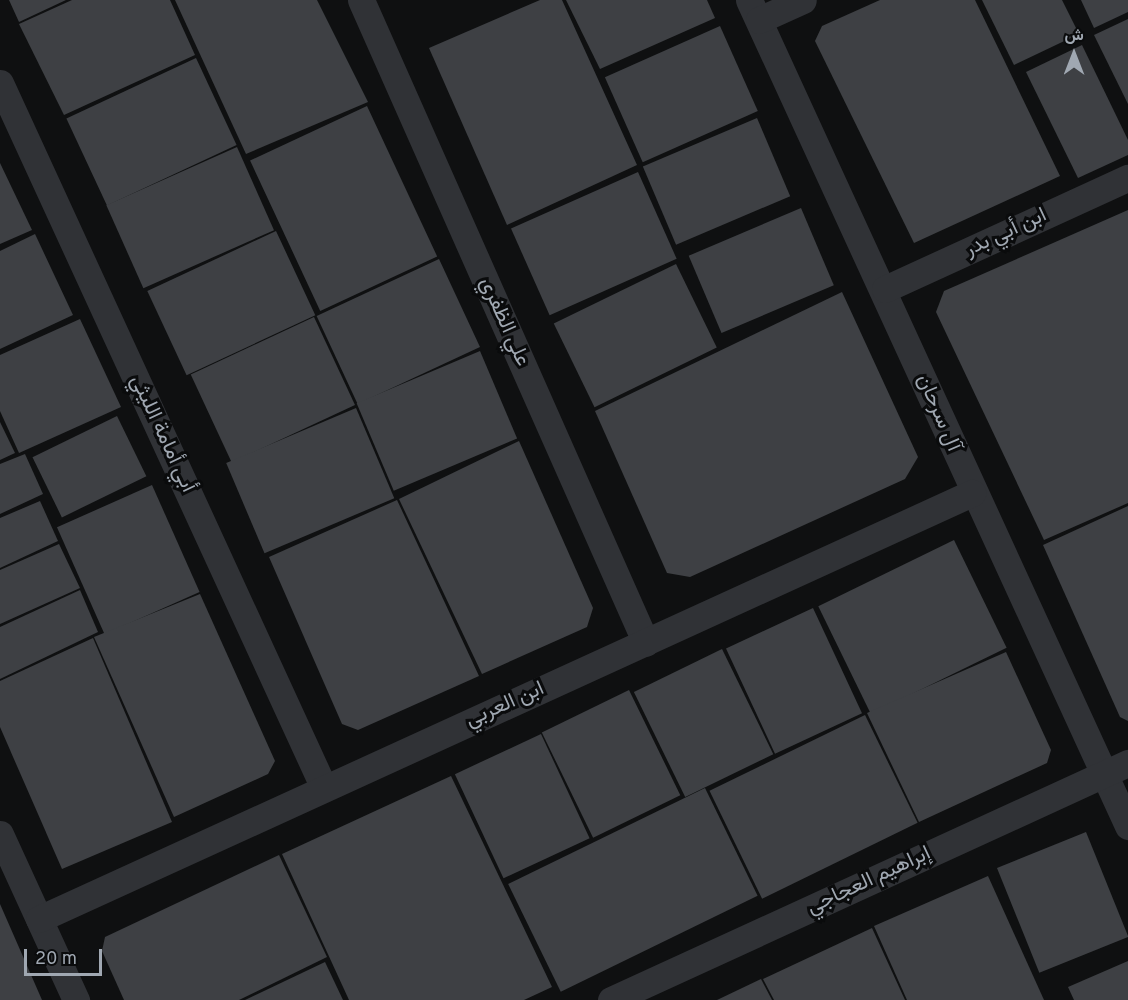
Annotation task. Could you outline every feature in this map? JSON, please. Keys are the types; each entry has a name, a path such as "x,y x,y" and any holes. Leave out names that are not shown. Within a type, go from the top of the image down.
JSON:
{"street":[{"name":"علي الظفري","path":"362,0 646,643"},
{"path":"754,10 803,0"},
{"name":"آل سرحان","path":"754,10 885,289 972,493 1128,826"},
{"name":"أبي أمامة الليثي","path":"0,83 323,786"},
{"name":"ابن أبي بدر","path":"885,289 1128,178"},
{"name":"ابن العربي","path":"39,919 323,786 646,643 972,493"},
{"name":"إبراهيم العجاجي","path":"611,1000 1128,763"},
{"path":"1,841 76,1000"}],"building":[{"path":"9,0 66,0 19,22"},
{"path":"72,0 170,0 195,55 64,115 19,24"},
{"path":"175,0 317,0 368,102 246,154"},
{"path":"540,0 562,0 637,165 507,225 429,48"},
{"path":"566,0 707,0 715,18 600,69"},
{"path":"880,0 975,0 1060,176 914,243 815,41 822,26"},
{"path":"982,0 1062,0 1079,34 1014,65"},
{"path":"1081,0 1128,0 1128,12 1094,28"},
{"path":"1128,19 1128,104 1094,35"},
{"path":"720,26 758,111 643,162 605,77"},
{"path":"1082,45 1128,140 1128,155 1078,178 1026,72"},
{"path":"196,58 237,145 107,205 66,118"},
{"path":"367,106 437,256 320,311 250,161"},
{"path":"757,118 790,196 676,245 643,166"},
{"path":"237,147 274,230 143,288 106,205"},
{"path":"0,163 32,230 0,244"},
{"path":"638,172 677,259 550,315 511,229"},
{"path":"801,208 834,285 722,333 689,256"},
{"path":"1128,210 1128,503 1044,540 936,312 944,291"},
{"path":"276,231 315,315 187,375 147,291"},
{"path":"35,234 73,315 0,349 0,251"},
{"path":"439,259 480,347 358,404 317,316"},
{"path":"676,264 717,348 595,407 554,324"},
{"path":"842,292 918,457 905,479 690,577 667,573 595,411"},
{"path":"314,317 355,405 232,462 191,374"},
{"path":"80,319 121,407 19,453 0,411 0,355"},
{"path":"480,351 517,438 394,491 357,403"},
{"path":"356,408 394,498 265,553 226,463"},
{"path":"117,416 146,476 62,517 33,457"},
{"path":"0,422 15,453 0,460"},
{"path":"519,441 593,608 587,627 482,674 399,499"},
{"path":"25,454 43,494 0,514 0,464"},
{"path":"152,485 200,592 105,634 57,527"},
{"path":"397,500 479,676 358,730 342,724 269,557"},
{"path":"40,501 58,541 0,568 0,518"},
{"path":"1128,506 1128,721 1120,717 1043,545"},
{"path":"954,540 1007,648 871,714 818,606"},
{"path":"59,544 80,588 0,624 0,570"},
{"path":"80,590 98,632 0,679 0,627"},
{"path":"200,594 275,761 268,774 174,817 94,637"},
{"path":"813,608 862,713 775,754 726,649"},
{"path":"93,638 172,822 62,869 0,727 0,681"},
{"path":"722,649 773,754 685,797 634,692"},
{"path":"1006,652 1051,750 1047,763 919,822 867,713"},
{"path":"629,690 680,795 593,838 542,733"},
{"path":"865,715 918,823 762,899 710,791"},
{"path":"541,734 590,838 504,878 455,774"},
{"path":"451,776 552,987 524,1000 349,1000 282,854"},
{"path":"705,788 758,896 561,992 508,884"},
{"path":"1086,832 1128,937 1039,973 997,868"},
{"path":"279,855 327,957 239,1000 124,1000 102,951 105,937"},
{"path":"988,876 1044,1000 907,1000 874,926"},
{"path":"0,904 42,1000 0,1000"},
{"path":"872,928 905,1000 774,1000 763,979"},
{"path":"1128,961 1128,1000 1074,1000 1068,987"},
{"path":"325,962 343,1000 245,1000"},
{"path":"761,979 772,1000 717,1000"}]}
